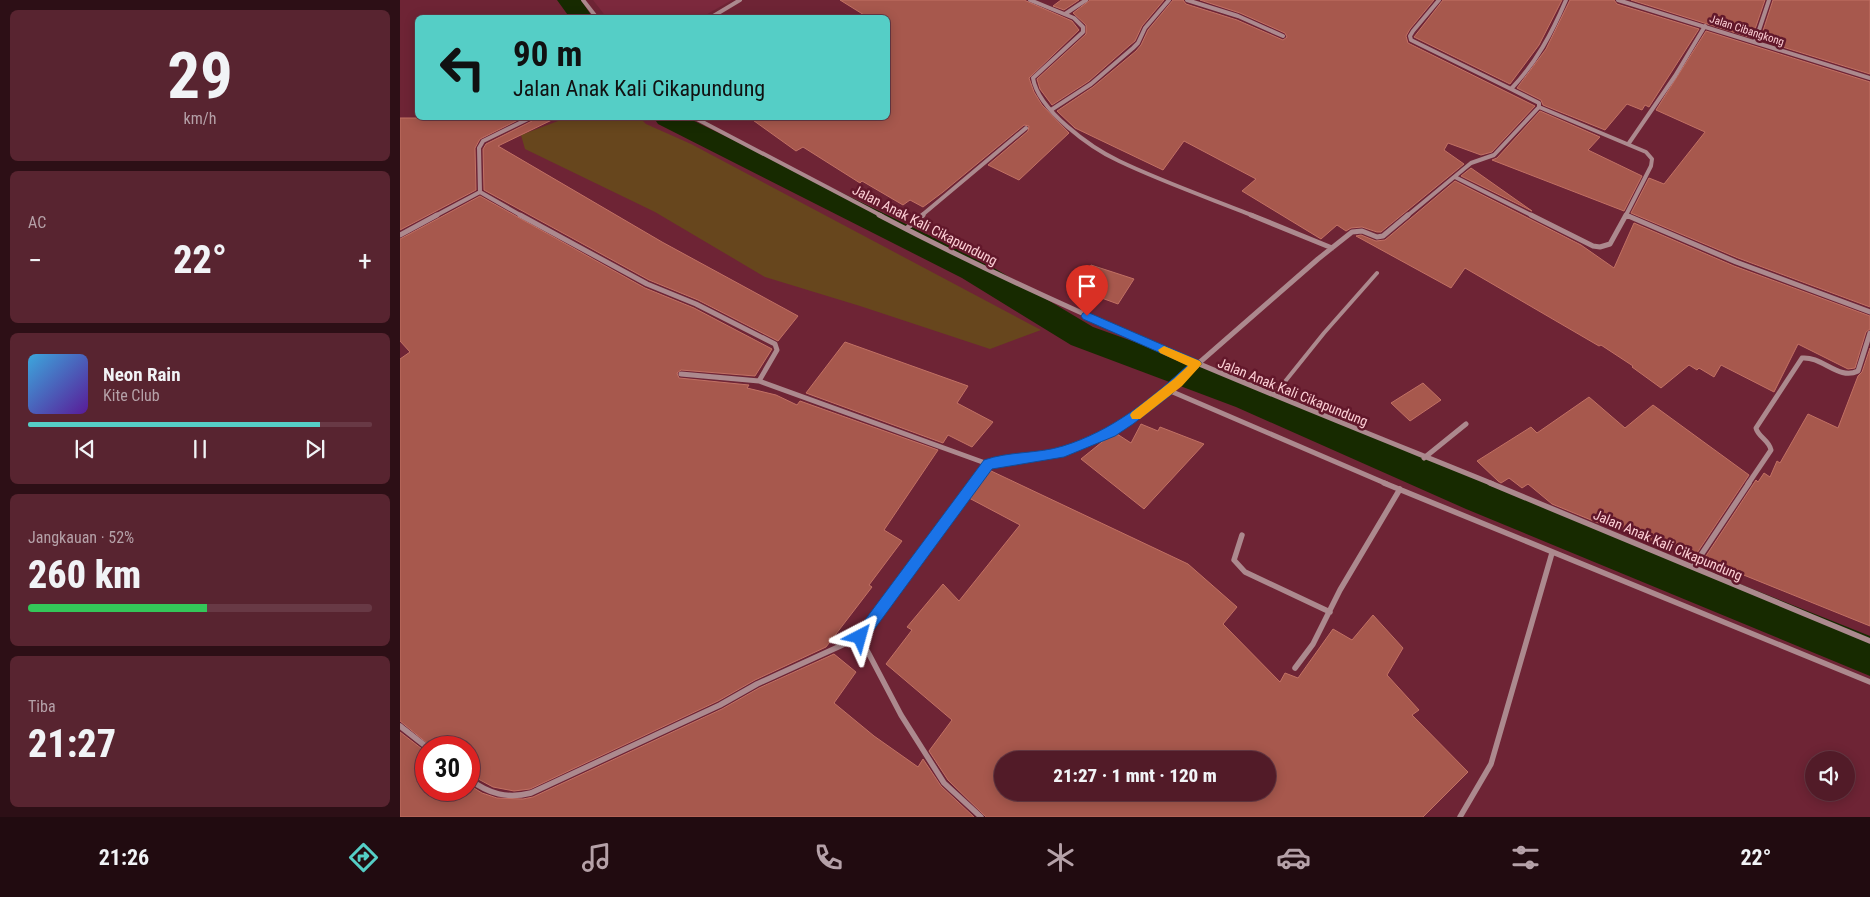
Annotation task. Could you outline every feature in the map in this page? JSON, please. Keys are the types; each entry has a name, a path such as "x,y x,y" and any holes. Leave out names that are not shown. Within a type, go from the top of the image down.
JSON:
{"street":[{"path":"583,0 595,15"},
{"path":"715,15 740,0"},
{"path":"1030,0 1065,14 1080,23 1083,32 1033,78 1032,83 1051,110 1073,130 1105,155 1332,248"},
{"path":"1065,14 1086,0"},
{"path":"1051,110 1091,84 1133,48 1138,43 1145,28 1169,0"},
{"path":"1187,0 1238,16 1283,36"},
{"path":"1439,0 1429,15 1412,32 1411,40 1539,103 1539,108"},
{"path":"1511,89 1534,63 1549,40 1566,0"},
{"name":"Jalan Cibangkong","path":"1618,0 1870,78"},
{"path":"1755,42 1769,0"},
{"path":"1629,143 1675,76 1706,26"},
{"path":"1455,177 1593,246 1600,247 1610,244 1651,166 1652,159 1646,152 1629,143 1539,108"},
{"path":"681,374 759,381 988,464 1064,452 1129,421 1190,372 1196,364 1332,248 1356,231 1379,237 1387,233 1474,161 1494,155 1539,108"},
{"path":"480,192 480,144 486,138 526,120"},
{"name":"Jalan Anak Kali Cikapundung","path":"699,120 959,257 1196,364 1870,641"},
{"path":"906,228 1026,128"},
{"path":"400,235 480,192"},
{"path":"480,192 622,270 775,344 777,350 775,356 759,381"},
{"path":"1626,214 1736,262 1870,312"},
{"path":"1693,567 1771,450 1770,444 1757,432 1756,428 1802,358 1812,358 1848,375 1854,374 1858,371 1870,333"},
{"path":"1168,390 1552,553 1870,682"},
{"path":"1424,458 1466,424"},
{"path":"480,788 497,795 516,798 531,793 720,705 757,684 860,637 988,464"},
{"path":"1295,668 1313,644 1340,590 1400,489"},
{"path":"1242,535 1234,560 1245,572 1330,612"},
{"path":"1460,817 1491,764 1552,553"},
{"path":"860,637 901,715 944,783 981,817"},
{"path":"400,726 415,738"}],"lane":[{"path":"1271,394 1282,384 1377,273"}],"shaded area":[{"path":"593,0 732,0 706,15 605,15"},
{"path":"561,120 642,120 646,124 691,144 1041,330 990,349 765,277 655,212 525,149 521,135"}],"building":[{"path":"840,0 1024,0 1072,21 1079,30 1029,78 1034,92 1042,105 1069,133 1019,180 988,165 1028,131 1029,126 1024,125 923,207 910,200 903,205 862,181 860,183 803,147 796,151 753,120 890,120 890,15 864,15"},
{"path":"1061,0 1079,0 1064,10 1053,6"},
{"path":"1090,0 1164,0 1142,26 1135,41 1089,81 1052,105 1040,89 1037,79 1086,34 1086,25 1073,13"},
{"path":"1173,0 1183,0 1186,4 1237,20 1283,40 1287,37 1285,33 1240,13 1200,0 1434,0 1410,29 1406,36 1408,43 1535,106 1492,152 1481,155 1448,143 1444,150 1464,164 1381,232 1362,227 1351,228 1346,231 1337,225 1321,239 1242,191 1256,179 1184,141 1163,170 1075,128 1057,111 1093,87 1136,51 1148,30"},
{"path":"1443,0 1562,0 1539,45 1510,84 1414,37"},
{"path":"1570,0 1614,0 1617,4 1699,29 1649,107 1645,105 1642,110 1627,104 1605,130 1543,105 1541,100 1517,88 1546,49"},
{"path":"1631,0 1765,0 1752,38"},
{"path":"1773,0 1870,0 1870,74 1760,40"},
{"path":"1706,31 1870,82 1870,307 1738,258 1631,213 1649,178 1664,184 1705,132 1656,110"},
{"path":"1540,111 1600,137 1588,150 1642,176 1624,211 1492,160 1497,158"},
{"path":"400,118 415,118 415,120 518,120 480,139 475,148 476,190 400,230"},
{"path":"552,120 498,146 662,242 798,316 778,341 698,300 649,280 484,190 483,149 486,144 532,121"},
{"path":"1471,168 1532,211 1461,176"},
{"path":"1455,181 1581,245 1614,268 1634,223 1734,266 1870,316 1870,329 1866,332 1855,368 1848,369 1798,344 1774,392 1721,365 1714,377 1699,368 1697,370 1689,365 1661,388 1633,366 1601,345 1599,346 1465,268 1451,288 1356,236 1361,235 1376,241 1385,240"},
{"path":"480,196 645,288 694,308 772,349 755,376 681,370 677,373 679,378 749,385 747,388 776,395 797,405 800,401 938,450 884,530 902,541 869,585 872,587 826,647 755,680 718,701 530,789 514,791 493,787 480,780 480,736 418,736 400,721 400,359 410,352 400,341 400,239"},
{"path":"1091,265 1134,279 1118,304 1077,289"},
{"path":"845,342 968,386 957,403 993,422 972,447 948,435 943,443 806,393"},
{"path":"1870,348 1870,626 1704,559 1756,480 1758,482 1764,473 1770,477 1777,461 1780,463 1808,414 1838,428"},
{"path":"1423,383 1441,400 1410,421 1391,403"},
{"path":"1589,397 1625,428 1653,405 1749,475 1695,556 1596,522 1552,504 1528,484 1522,488 1509,478 1501,483 1477,461 1531,427 1537,433"},
{"path":"1141,424 1158,431 1160,427 1204,444 1144,509 1081,459 1107,438 1117,434 1131,443"},
{"path":"989,470 1188,564 1237,607 1223,624 1280,682 1285,673 1298,678 1333,629 1352,640 1373,615 1403,648 1387,675 1419,710 1412,715 1468,772 1423,817 986,817 948,780 929,751 952,720 886,664 912,630 907,627 943,584 959,601 1020,525 969,498"},
{"path":"834,654 856,672 834,703 874,736 918,767 923,759 941,786 974,817 400,817 400,732 415,744 415,801 480,801 480,792 497,798 523,799 533,797 722,709 759,688"}],"waterway":[{"path":"569,0 580,15"},
{"path":"671,120 973,270 1082,336 1248,397 1479,497 1870,656"}],"slow traffic":[{"path":"1136,415 1190,372 1196,364 1164,350"}],"route":[{"path":"860,637 988,464 1064,452 1110,432 1129,421 1190,372 1196,364 1087,316"}]}
